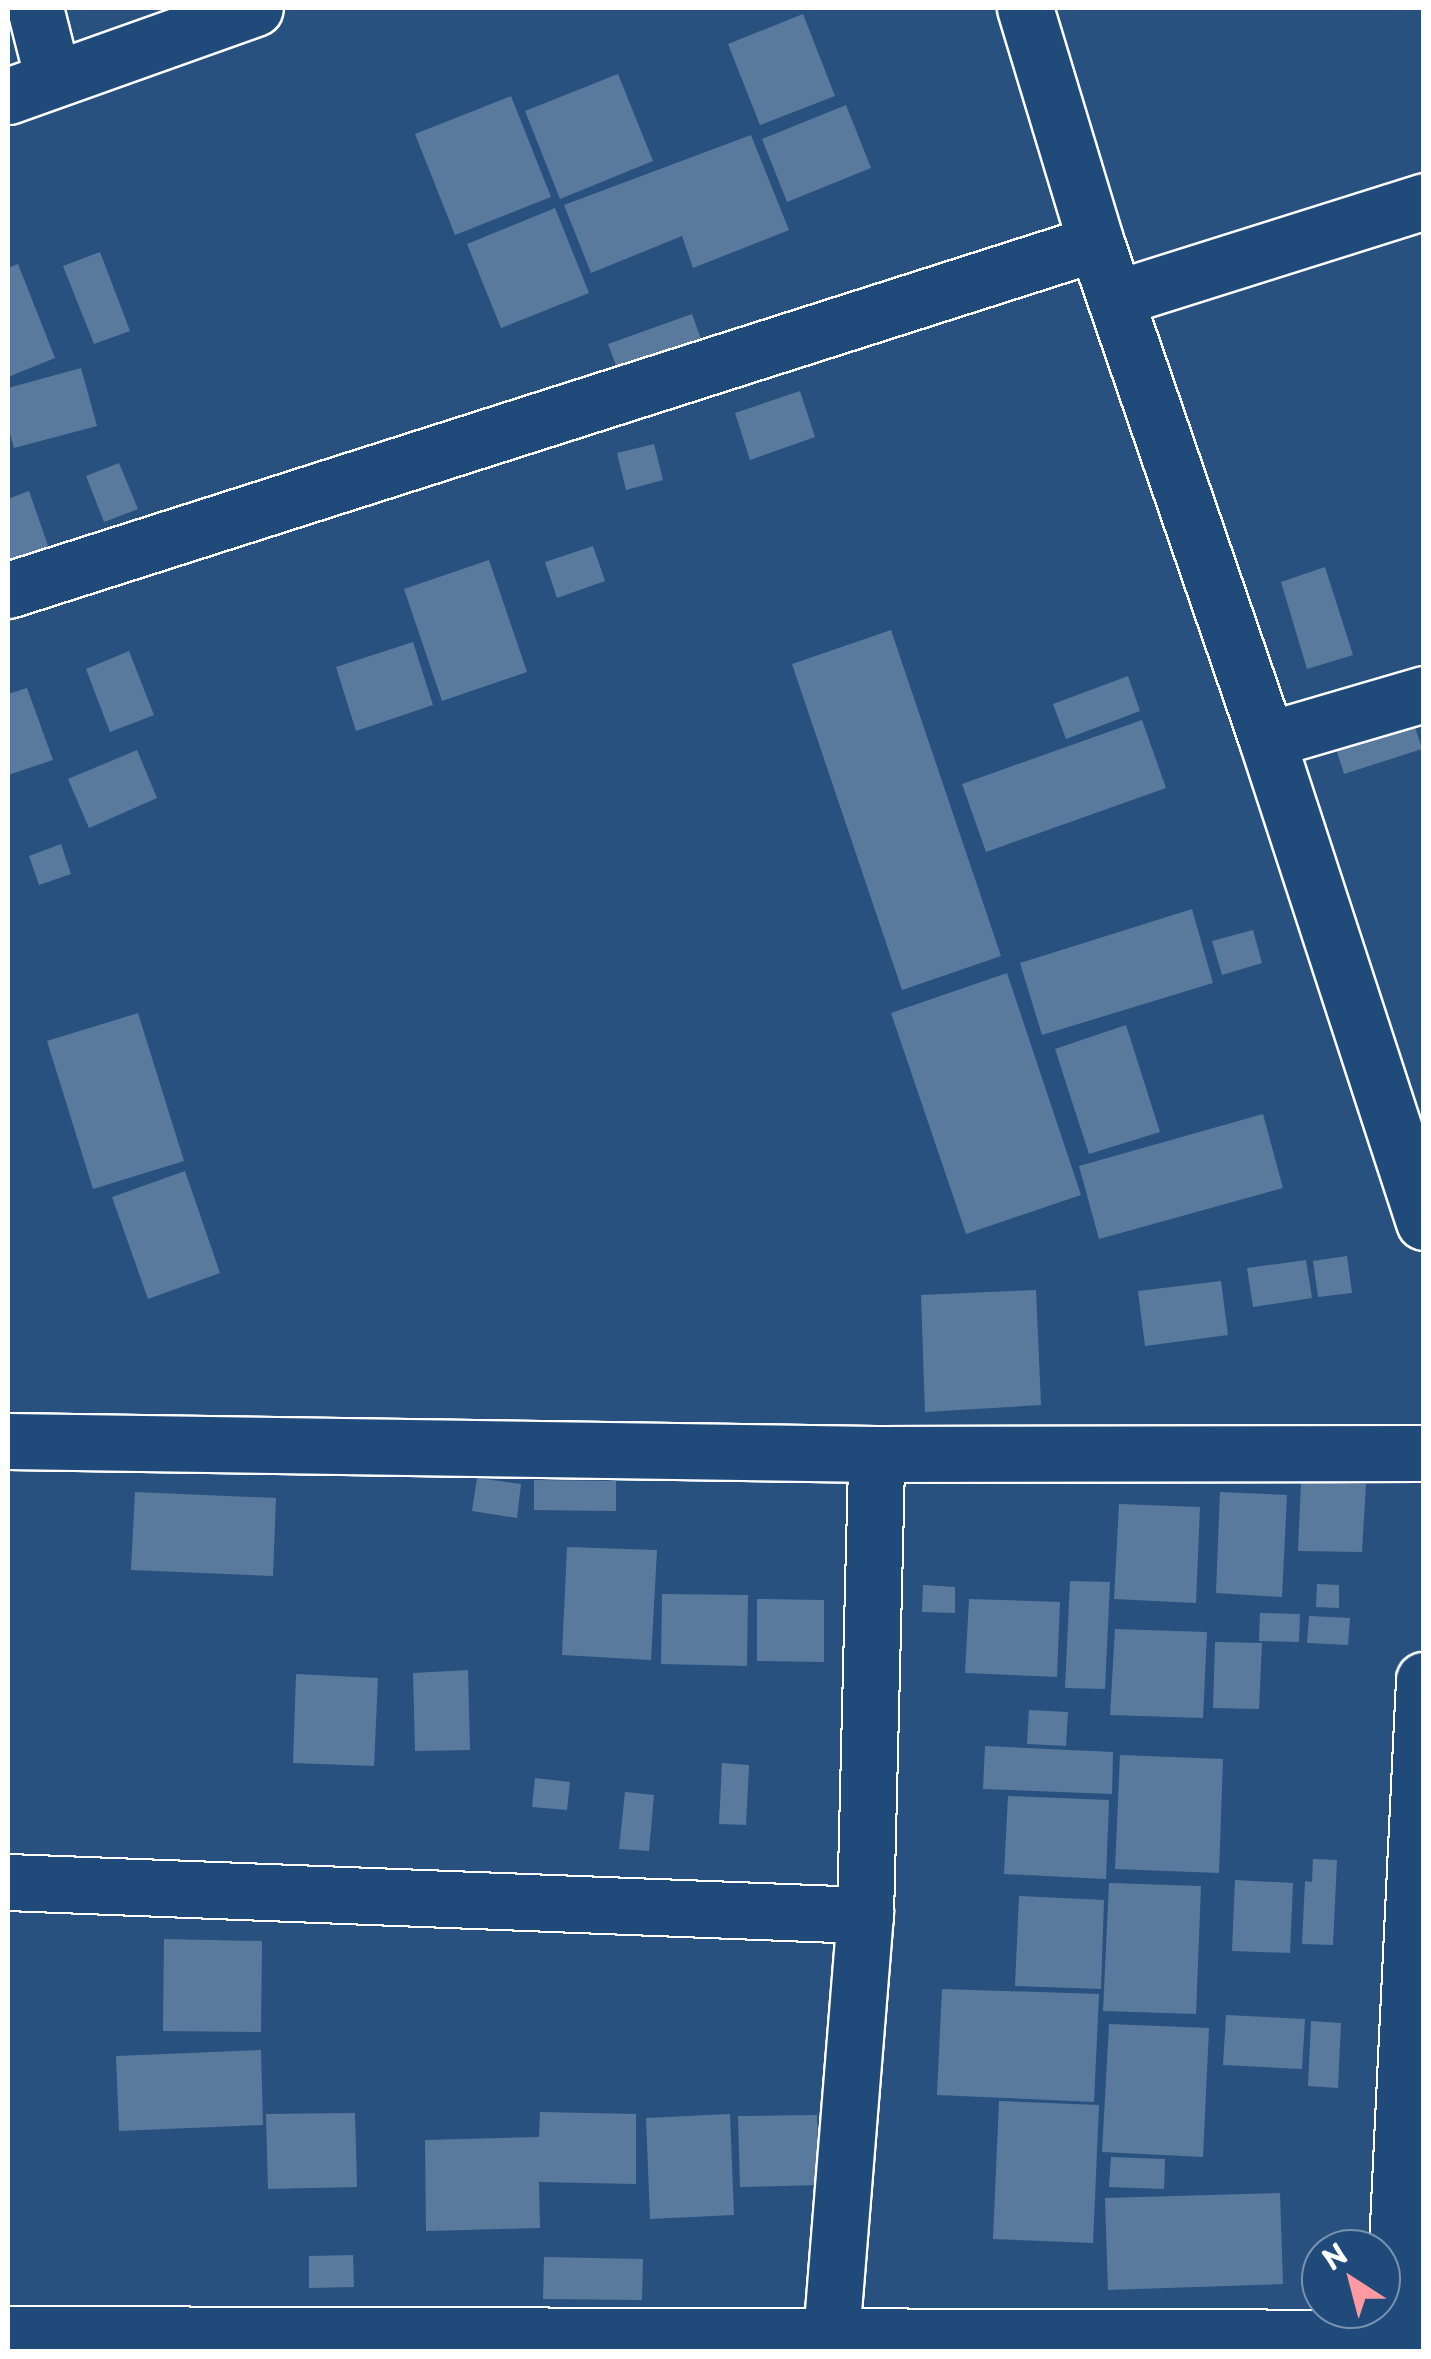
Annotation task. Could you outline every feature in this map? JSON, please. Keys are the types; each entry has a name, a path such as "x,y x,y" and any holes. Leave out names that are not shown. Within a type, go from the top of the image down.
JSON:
{"street":[{"path":"35,8 30,87 255,8"},
{"path":"1025,8 1096,243 1267,740 1424,1222"},
{"path":"1116,298 1424,200"},
{"path":"8,590 1096,243"},
{"path":"1267,740 1424,694"},
{"path":"8,1441 876,1454 1424,1454"},
{"path":"831,2336 865,1915 876,1454"},
{"path":"8,2334 1403,2342 1424,1680"},
{"path":"8,1882 865,1915"}],"building":[{"path":"803,14 835,96 760,125 728,44"},
{"path":"618,74 653,161 560,199 525,111"},
{"path":"511,96 551,197 455,235 415,134"},
{"path":"846,105 871,168 787,202 762,139"},
{"path":"751,135 789,230 693,268 682,236 591,273 564,205"},
{"path":"555,208 589,293 501,328 467,244"},
{"path":"100,252 130,331 94,344 63,266"},
{"path":"18,264 55,358 8,377 8,268"},
{"path":"692,314 706,353 623,384 608,344"},
{"path":"81,368 97,426 14,448 8,426 8,388"},
{"path":"800,391 815,437 750,460 735,413"},
{"path":"654,444 663,480 626,490 617,453"},
{"path":"119,463 138,509 104,522 86,476"},
{"path":"29,491 54,563 8,575 8,499"},
{"path":"593,546 605,581 557,598 545,562"},
{"path":"489,560 527,672 442,701 404,589"},
{"path":"1325,567 1353,655 1307,669 1281,582"},
{"path":"891,630 1001,956 902,990 792,664"},
{"path":"413,642 433,705 356,731 336,667"},
{"path":"129,651 154,715 110,732 86,669"},
{"path":"1128,676 1140,711 1066,739 1053,704"},
{"path":"27,688 53,760 8,775 8,694"},
{"path":"1411,714 1422,749 1344,774 1333,739"},
{"path":"1142,720 1166,788 986,852 962,784"},
{"path":"137,750 157,798 89,828 68,779"},
{"path":"61,844 71,874 39,885 29,856"},
{"path":"1192,909 1213,983 1042,1035 1020,963"},
{"path":"1253,930 1262,963 1222,975 1212,941"},
{"path":"1007,973 1081,1195 966,1234 891,1013"},
{"path":"138,1013 184,1161 93,1189 47,1041"},
{"path":"1126,1025 1160,1132 1089,1154 1055,1049"},
{"path":"1263,1114 1283,1188 1099,1239 1079,1166"},
{"path":"185,1171 220,1273 148,1299 112,1197"},
{"path":"1347,1256 1352,1293 1318,1297 1313,1261"},
{"path":"1306,1260 1312,1298 1253,1307 1247,1268"},
{"path":"1221,1281 1228,1335 1145,1346 1138,1291"},
{"path":"1036,1290 1041,1405 925,1412 921,1295"},
{"path":"477,1478 521,1484 517,1518 472,1511"},
{"path":"534,1480 616,1481 616,1511 534,1510"},
{"path":"1301,1482 1366,1484 1362,1552 1298,1551"},
{"path":"135,1492 276,1498 273,1576 131,1570"},
{"path":"1220,1492 1287,1495 1282,1597 1216,1593"},
{"path":"1119,1504 1200,1507 1196,1603 1114,1599"},
{"path":"567,1547 657,1550 651,1660 562,1655"},
{"path":"1070,1581 1110,1582 1105,1689 1065,1688"},
{"path":"1317,1584 1339,1585 1339,1608 1316,1607"},
{"path":"923,1585 955,1587 955,1613 922,1612"},
{"path":"662,1594 748,1595 747,1666 661,1664"},
{"path":"757,1599 824,1600 824,1662 757,1661"},
{"path":"969,1599 1060,1602 1057,1677 965,1673"},
{"path":"1260,1613 1300,1614 1299,1642 1259,1641"},
{"path":"1309,1616 1350,1618 1348,1645 1307,1643"},
{"path":"1115,1629 1207,1632 1203,1718 1110,1715"},
{"path":"1215,1642 1262,1643 1259,1709 1213,1708"},
{"path":"468,1670 470,1750 415,1751 413,1673"},
{"path":"296,1674 378,1678 374,1766 293,1763"},
{"path":"1029,1710 1068,1712 1066,1746 1027,1744"},
{"path":"985,1746 1113,1752 1112,1794 983,1789"},
{"path":"1120,1755 1223,1759 1219,1873 1115,1869"},
{"path":"722,1763 749,1765 746,1825 719,1824"},
{"path":"535,1778 570,1782 567,1810 532,1807"},
{"path":"625,1792 654,1795 649,1851 619,1849"},
{"path":"1008,1796 1109,1800 1106,1879 1004,1874"},
{"path":"1313,1859 1337,1860 1333,1945 1302,1944 1305,1881 1312,1882"},
{"path":"1235,1880 1293,1883 1290,1953 1232,1951"},
{"path":"1109,1883 1201,1886 1196,2014 1103,2011"},
{"path":"1019,1896 1104,1900 1101,1989 1015,1986"},
{"path":"164,1939 262,1941 261,2032 163,2031"},
{"path":"942,1989 1099,1994 1094,2102 937,2095"},
{"path":"1226,2015 1305,2019 1302,2069 1223,2065"},
{"path":"1311,2021 1341,2023 1338,2088 1308,2086"},
{"path":"1109,2024 1209,2028 1203,2157 1102,2152"},
{"path":"261,2050 263,2125 119,2131 116,2056"},
{"path":"999,2101 1099,2105 1093,2243 993,2239"},
{"path":"540,2112 636,2114 636,2184 539,2182 540,2228 426,2231 425,2140 539,2137"},
{"path":"355,2113 357,2187 268,2189 266,2114"},
{"path":"730,2114 734,2215 650,2219 646,2118"},
{"path":"817,2115 819,2185 740,2187 738,2116"},
{"path":"1111,2157 1165,2159 1164,2189 1109,2187"},
{"path":"1280,2193 1283,2284 1108,2290 1105,2198"},
{"path":"353,2255 354,2287 309,2288 309,2256"},
{"path":"544,2257 643,2259 642,2300 543,2299"}]}
